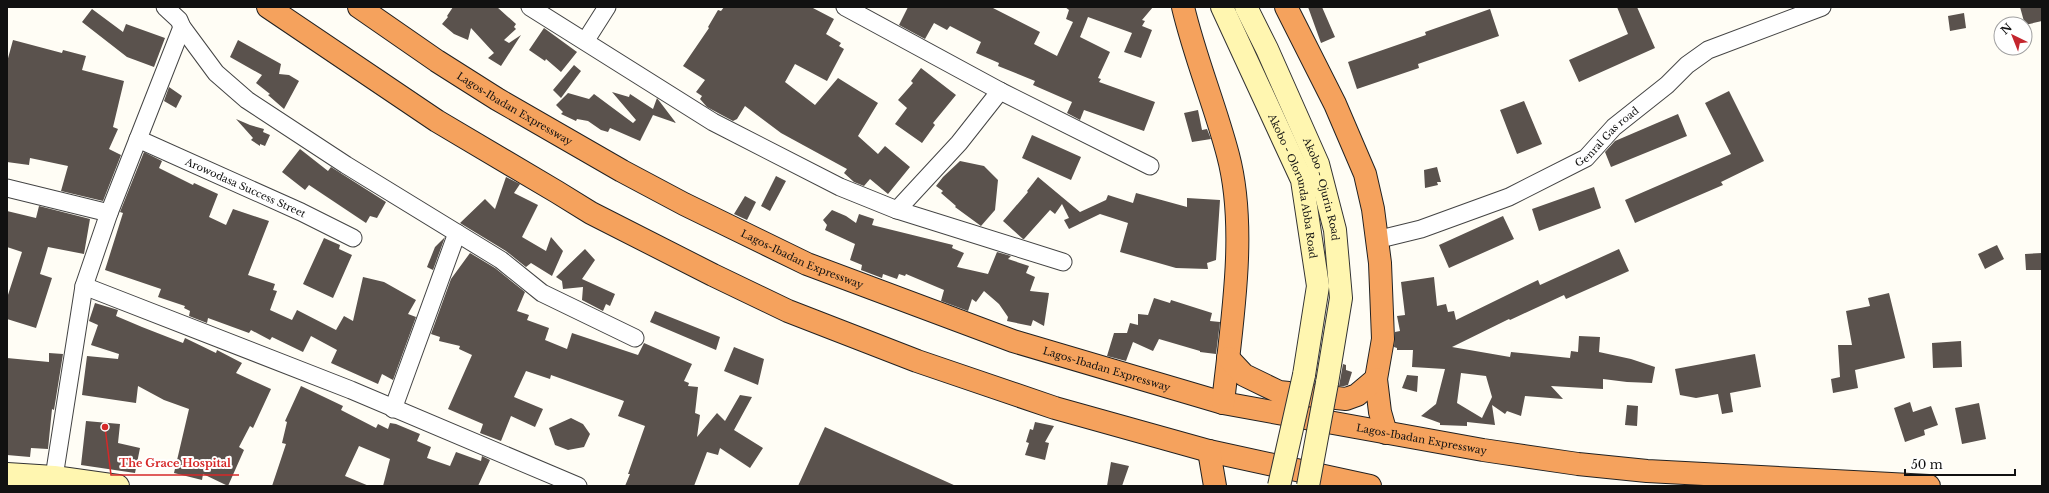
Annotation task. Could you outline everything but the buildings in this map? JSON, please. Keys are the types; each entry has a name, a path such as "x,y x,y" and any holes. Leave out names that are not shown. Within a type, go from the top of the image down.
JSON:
{"highway":[{"path":"268,7 437,121 598,216 764,301 918,361 1055,408 1209,451 1370,486"},
{"name":"Lagos-Ibadan Expressway","path":"359,7 437,61 558,135 684,204 807,264 1013,341 1223,403 1483,450 1578,464 1640,470 1930,486"},
{"path":"1183,7 1191,42 1228,155 1236,203 1237,256 1223,403"},
{"path":"1286,7 1335,104 1365,174 1373,209 1380,263 1384,340 1376,379 1380,412 1386,433"},
{"path":"1228,358 1244,375 1279,392 1346,399 1357,395 1376,379"},
{"path":"1209,451 1215,486"}],"main road":[{"name":"Akobo - Olorunda Abba Road","path":"1222,7 1302,180 1318,286 1304,375 1279,486"},
{"name":"Akobo - Ojurin Road","path":"1246,7 1267,48 1318,164 1335,230 1341,298 1308,486"},
{"path":"7,474 54,477 118,486"}],"street":[{"path":"165,7 179,20 182,27 216,73 247,100 346,165 501,260 542,293 635,338"},
{"path":"530,7 586,40 714,122 840,187 897,210 1063,262"},
{"path":"586,40 607,7"},
{"path":"845,7 1000,91 1150,166"},
{"name":"Genral Gas road","path":"1376,240 1420,229 1509,197 1586,158 1614,127 1667,85 1687,65 1708,50 1822,7"},
{"path":"54,477 84,286 109,213 162,76 182,32 182,27"},
{"path":"897,210 959,143 1000,91"},
{"name":"Arowodasa Success Street","path":"138,139 301,212 353,238"},
{"path":"7,188 109,213"},
{"path":"393,408 457,233"},
{"path":"84,286 351,390 572,485"}],"place":[{"name":"The Grace Hospital","path":"105,427"}]}
